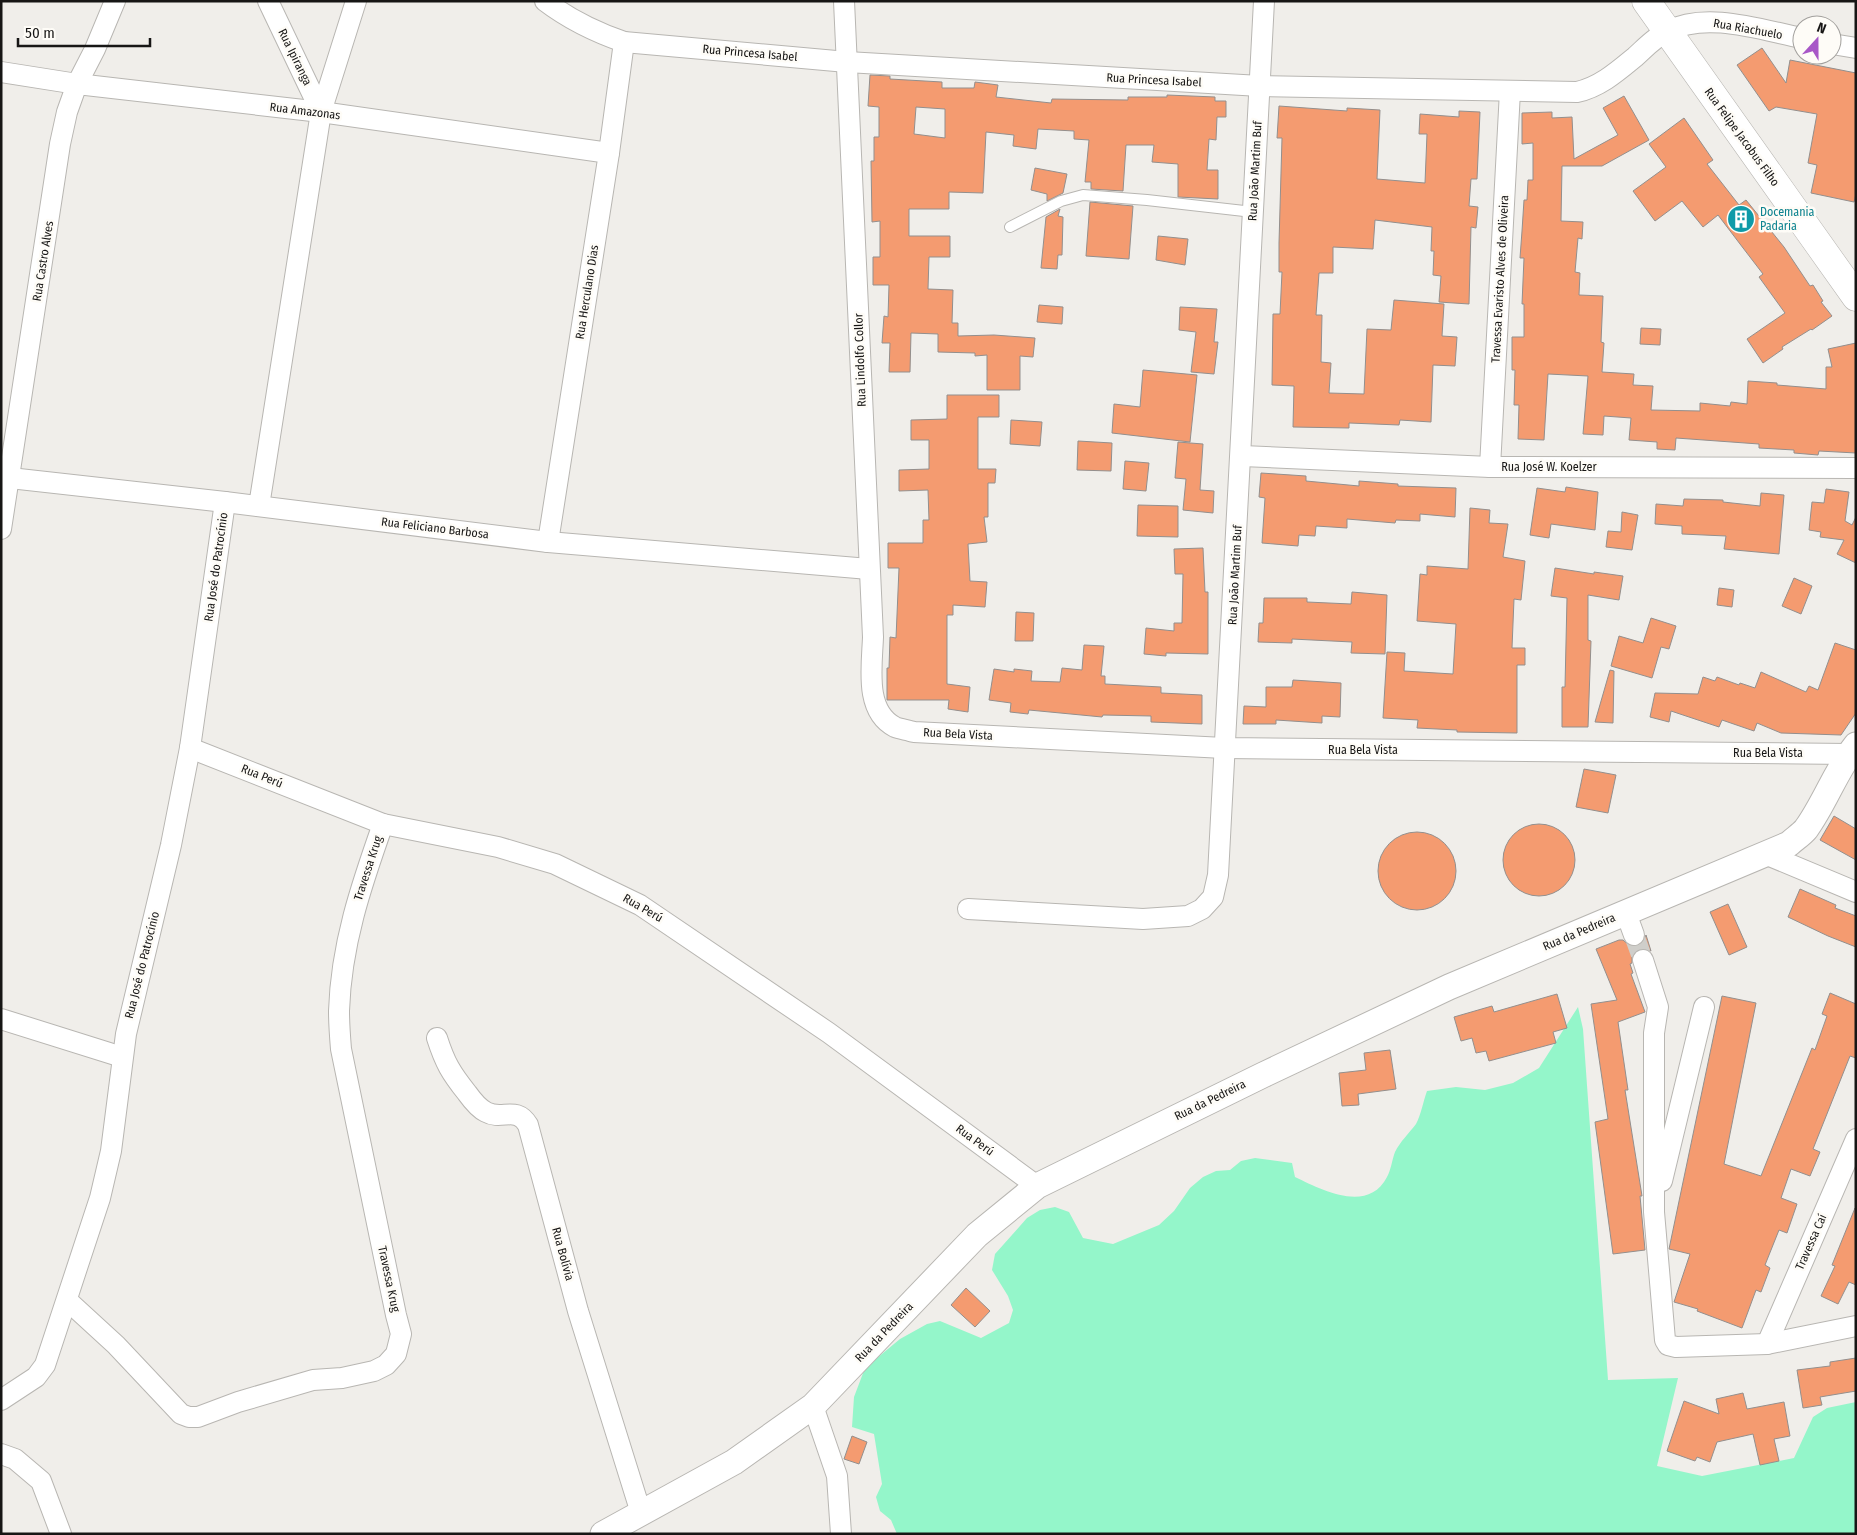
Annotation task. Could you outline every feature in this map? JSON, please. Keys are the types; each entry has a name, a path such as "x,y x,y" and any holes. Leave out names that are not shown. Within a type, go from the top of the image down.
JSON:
{"main road":[{"name":"Rua Felipe Jacobus Filho","path":"1646,1 1856,297"}],"street":[{"name":"Rua Castro Alves","path":"1,529 5,478 60,144 67,112 77,84 95,49 115,1"},
{"name":"Rua Ipiranga","path":"268,1 321,112"},
{"path":"259,506 321,112 356,1"},
{"name":"Rua Princesa Isabel","path":"545,1 561,13 594,32 624,42 847,62 1260,86 1510,91 1584,90 1614,74 1666,31"},
{"name":"Rua Lindolfo Collor","path":"844,1 873,637 874,701 881,717"},
{"name":"Rua João Martim Buf","path":"968,909 1143,919 1188,916 1202,909 1213,897 1218,875 1242,456 1264,1"},
{"name":"Rua Riachuelo","path":"1666,31 1683,24 1699,21 1720,22 1792,36"},
{"name":"Rua Herculano Dias","path":"548,542 609,154 624,42"},
{"path":"1842,46 1856,48"},
{"name":"Rua Amazonas","path":"1,72 77,84 321,112 609,154"},
{"name":"Travessa Evaristo Alves de Oliveira","path":"1490,467 1510,91"},
{"name":"Rua José W. Koelzer","path":"1242,456 1490,467 1856,468"},
{"name":"Rua Feliciano Barbosa","path":"5,478 259,506 548,542 869,569"},
{"name":"Rua José do Patrocínio","path":"1,1400 36,1376 45,1366 68,1301 100,1198 111,1151 126,1034 171,845 190,748 225,502"},
{"name":"Rua Bela Vista","path":"881,717 895,727 914,732 1224,748 1852,749"},
{"name":"Rua Perú","path":"190,748 383,824 498,847 555,864 640,905 829,1033 1037,1186"},
{"name":"Rua da Pedreira","path":"603,1534 734,1462 813,1406 978,1235 1037,1186 1262,1075 1450,987 1630,924 1788,844 1805,830 1852,749"},
{"name":"Travessa Krug","path":"68,1301 116,1345 181,1414 189,1417 198,1418 238,1402 313,1380 342,1378 374,1371 386,1365 396,1354 402,1334 396,1315 341,1049 339,1011 348,938 358,895 383,824"},
{"path":"1765,854 1856,892"},
{"path":"1643,960 1658,1007 1654,1033 1654,1212 1665,1340 1668,1345 1676,1347 1767,1344 1856,1326"},
{"path":"1654,1212 1704,1007"},
{"path":"1,1019 122,1056"},
{"name":"Rua Bolívia","path":"437,1038 442,1056 452,1075 477,1106 487,1113 496,1115 517,1114 524,1118 528,1125 578,1311 641,1513"},
{"name":"Travessa Caí","path":"1767,1344 1856,1139"},
{"path":"813,1406 836,1476 841,1534"},
{"path":"1,1454 15,1459 41,1481 62,1534"}],"lane":[{"path":"1010,227 1061,201 1082,195 1254,212"}],"green space":[{"path":"1578,1007 1583,1029 1608,1380 1678,1378 1657,1466 1702,1476 1794,1458 1813,1417 1827,1408 1856,1402 1856,1534 897,1534 891,1520 880,1511 876,1497 882,1484 874,1434 852,1427 854,1397 865,1368 900,1339 927,1324 940,1321 981,1338 1009,1323 1013,1310 1008,1296 992,1270 995,1254 1027,1218 1040,1210 1055,1207 1069,1212 1083,1238 1113,1244 1159,1225 1174,1211 1190,1188 1203,1177 1216,1171 1230,1170 1241,1161 1255,1158 1292,1163 1295,1177 1318,1188 1344,1196 1357,1197 1368,1194 1379,1188 1387,1177 1395,1152 1418,1120 1427,1091 1456,1087 1485,1090 1513,1083 1539,1068"}],"building":[{"path":"1762,48 1786,83 1790,60 1792,60 1792,65 1815,65 1856,73 1856,194 1854,202 1811,193 1817,165 1808,163 1817,114 1776,107 1769,111 1737,65"},
{"path":"870,75 890,76 890,79 942,82 942,88 974,88 975,82 998,85 996,97 1051,103 1052,99 1128,100 1128,97 1167,97 1167,95 1215,97 1215,101 1226,101 1226,117 1217,117 1216,140 1209,139 1207,170 1218,170 1218,199 1178,197 1178,164 1152,162 1154,145 1126,145 1123,191 1091,189 1091,182 1085,182 1089,140 1074,139 1074,131 1038,129 1036,149 1013,146 1014,135 986,132 983,193 949,192 949,209 909,209 909,236 950,236 950,257 929,257 928,289 953,290 952,323 958,323 958,336 994,335 1035,338 1033,357 1020,356 1020,390 987,390 987,355 975,356 975,353 938,352 938,334 911,333 910,372 889,372 890,343 882,343 884,316 888,317 889,285 873,285 873,257 880,257 880,221 872,222 871,161 874,161 874,137 879,137 879,107 868,106","holes":["916,107 945,109 945,138 914,134"]},
{"path":"1624,96 1649,140 1602,166 1562,166 1561,221 1583,222 1582,239 1578,238 1575,272 1580,273 1579,295 1603,296 1601,342 1604,343 1602,372 1634,374 1633,385 1653,386 1651,410 1700,411 1700,403 1730,406 1731,402 1747,404 1748,381 1826,389 1826,367 1832,367 1828,349 1856,343 1856,453 1819,451 1818,455 1794,453 1794,450 1759,448 1759,444 1676,438 1675,450 1657,449 1657,442 1629,440 1631,418 1604,416 1603,435 1583,434 1588,376 1548,374 1544,440 1518,439 1519,405 1514,405 1515,370 1512,370 1512,337 1524,337 1524,304 1522,304 1524,258 1520,258 1524,200 1527,200 1528,180 1533,180 1533,143 1522,144 1522,113 1552,112 1552,118 1572,117 1574,159 1618,135 1603,108"},
{"path":"1279,106 1347,111 1347,108 1380,110 1377,179 1425,183 1427,134 1419,134 1420,114 1459,117 1459,111 1480,112 1477,179 1471,179 1469,206 1478,207 1476,228 1471,227 1469,304 1439,302 1441,276 1433,275 1432,227 1375,220 1373,249 1333,247 1333,273 1319,273 1316,315 1322,315 1321,362 1331,363 1329,393 1364,394 1367,329 1391,330 1394,300 1444,304 1442,336 1457,337 1455,366 1433,365 1431,422 1400,420 1399,425 1349,423 1349,428 1293,427 1294,386 1272,385 1273,314 1280,314 1282,272 1279,272 1282,138 1277,138"},
{"path":"1684,118 1713,160 1707,164 1739,205 1746,200 1784,247 1810,286 1813,285 1823,301 1821,302 1832,316 1782,347 1783,349 1763,363 1747,339 1785,313 1759,277 1763,274 1718,215 1703,227 1682,201 1655,221 1633,191 1666,167 1649,144"},
{"path":"1035,168 1067,174 1063,193 1047,201 1047,194 1031,190"},
{"path":"1090,202 1133,206 1129,259 1086,256"},
{"path":"1060,209 1058,216 1063,217 1062,255 1058,255 1057,269 1041,268 1046,217"},
{"path":"1158,236 1188,239 1185,265 1156,260"},
{"path":"1039,305 1063,307 1062,324 1037,322"},
{"path":"1180,307 1217,309 1214,342 1218,342 1214,374 1191,372 1196,332 1179,330"},
{"path":"1641,328 1661,329 1660,345 1640,344"},
{"path":"1143,370 1197,375 1190,442 1112,433 1114,404 1140,407"},
{"path":"947,395 999,395 999,417 978,417 978,469 996,469 995,483 988,483 988,517 984,517 987,542 968,544 970,581 987,582 985,607 953,605 953,615 947,615 947,684 970,687 968,712 948,709 949,700 887,700 887,668 889,668 890,637 896,638 899,568 888,568 888,543 923,543 923,520 929,520 928,490 899,491 899,470 929,469 929,440 911,440 911,420 947,419"},
{"path":"1011,420 1042,422 1040,446 1010,444"},
{"path":"1078,441 1112,443 1111,471 1077,470"},
{"path":"1178,442 1203,444 1200,490 1214,491 1213,513 1183,510 1186,479 1175,478"},
{"path":"1125,461 1149,463 1146,491 1123,489"},
{"path":"1261,473 1306,476 1306,481 1359,486 1359,481 1398,484 1398,486 1456,488 1455,517 1420,514 1420,521 1396,520 1395,523 1347,519 1347,528 1316,526 1315,536 1299,535 1298,546 1262,543 1265,498 1259,497"},
{"path":"1566,487 1598,492 1595,530 1551,524 1549,538 1530,535 1537,488 1565,492"},
{"path":"1826,489 1849,492 1845,521 1852,525 1856,517 1856,563 1837,554 1844,540 1820,537 1821,532 1809,530 1812,502 1824,503"},
{"path":"1761,493 1784,495 1779,554 1724,549 1726,536 1682,534 1682,526 1655,524 1656,504 1683,506 1684,499 1723,500 1723,502 1760,506"},
{"path":"1138,505 1178,506 1178,537 1137,536"},
{"path":"1470,508 1490,510 1489,523 1508,524 1503,557 1525,561 1521,600 1514,599 1512,648 1525,648 1525,665 1517,665 1517,733 1457,732 1457,730 1417,728 1418,720 1383,718 1387,652 1405,653 1404,671 1453,674 1456,624 1417,621 1420,574 1427,575 1427,566 1468,569"},
{"path":"1622,512 1638,515 1632,550 1606,547 1608,531 1621,532"},
{"path":"1203,548 1205,592 1208,592 1208,654 1166,653 1166,656 1144,654 1146,628 1174,631 1174,623 1182,623 1183,574 1175,574 1174,549"},
{"path":"1555,568 1623,576 1619,600 1588,595 1588,640 1591,641 1588,727 1562,727 1562,687 1565,687 1567,598 1551,596"},
{"path":"1794,578 1812,586 1801,614 1782,606"},
{"path":"1719,588 1734,590 1732,607 1717,605"},
{"path":"1352,592 1387,595 1385,654 1351,653 1352,642 1292,639 1292,643 1258,642 1259,623 1263,623 1264,598 1307,598 1307,602 1351,604"},
{"path":"1016,612 1034,613 1033,641 1015,641"},
{"path":"1651,618 1676,626 1669,649 1661,647 1652,678 1611,666 1619,636 1643,643"},
{"path":"1835,643 1856,650 1856,713 1841,735 1781,733 1757,723 1754,731 1722,720 1719,727 1671,711 1669,722 1650,717 1655,693 1698,694 1703,677 1715,681 1717,677 1739,685 1740,683 1755,688 1761,672 1806,692 1809,686 1818,690"},
{"path":"1084,645 1104,646 1101,676 1105,676 1105,684 1161,687 1161,693 1202,695 1202,724 1151,722 1151,716 1103,715 1102,717 1029,710 1028,714 1010,712 1011,703 989,700 994,669 1014,672 1014,669 1032,671 1031,681 1060,682 1062,668 1082,670"},
{"path":"1610,670 1614,671 1613,723 1595,722"},
{"path":"1293,680 1341,683 1340,717 1322,716 1322,723 1276,720 1276,724 1243,724 1244,706 1266,707 1266,687 1292,687"},
{"path":"1584,769 1616,775 1608,813 1576,807"},
{"path":"1834,816 1856,829 1856,860 1820,840"},
{"path":"1539,824 1559,830 1569,840 1575,860 1569,880 1559,890 1539,896 1519,890 1509,880 1503,860 1509,840 1519,830"},
{"path":"1409,832 1425,832 1439,838 1450,849 1456,863 1456,879 1450,893 1439,904 1425,910 1409,910 1395,904 1384,893 1378,879 1378,863 1384,849 1395,838"},
{"path":"1800,889 1836,905 1835,908 1856,916 1856,947 1788,917"},
{"path":"1728,904 1747,947 1729,955 1710,912"},
{"path":"1646,935 1651,951 1639,949 1634,952 1632,963 1630,964 1633,973 1631,974 1645,1012 1618,1022 1628,1090 1625,1090 1642,1196 1640,1196 1645,1250 1613,1254 1595,1122 1608,1119 1591,1004 1617,1000 1596,949 1619,940 1623,940 1631,947 1638,946 1643,942"},
{"path":"1830,993 1856,1004 1856,1058 1850,1056 1813,1149 1820,1152 1810,1176 1791,1169 1781,1198 1797,1204 1787,1233 1779,1230 1765,1265 1770,1268 1761,1292 1756,1290 1742,1328 1697,1311 1698,1309 1674,1302 1690,1254 1669,1249 1722,996 1756,1003 1724,1164 1761,1176 1812,1048 1815,1050 1827,1016 1822,1014"},
{"path":"1557,994 1567,1028 1553,1032 1556,1043 1489,1061 1486,1051 1476,1053 1472,1038 1461,1041 1454,1017 1492,1006 1494,1012"},
{"path":"1390,1050 1396,1089 1358,1094 1359,1105 1342,1106 1339,1073 1366,1070 1364,1053"},
{"path":"1855,1208 1856,1285 1849,1282 1838,1304 1821,1296 1835,1266 1832,1265"},
{"path":"966,1288 990,1311 975,1327 951,1305"},
{"path":"1856,1358 1856,1391 1820,1397 1822,1405 1803,1408 1797,1370 1830,1366 1830,1362"},
{"path":"1743,1393 1747,1409 1784,1402 1790,1436 1774,1439 1779,1461 1760,1465 1753,1434 1717,1442 1710,1462 1697,1457 1695,1461 1667,1451 1684,1401 1719,1414 1716,1399"},
{"path":"852,1436 867,1442 859,1464 844,1459"}],"tunnel":[{"path":"1634,935 1643,960"}],"place":[{"name":"Docemania Padaria","path":"1741,219"}]}
